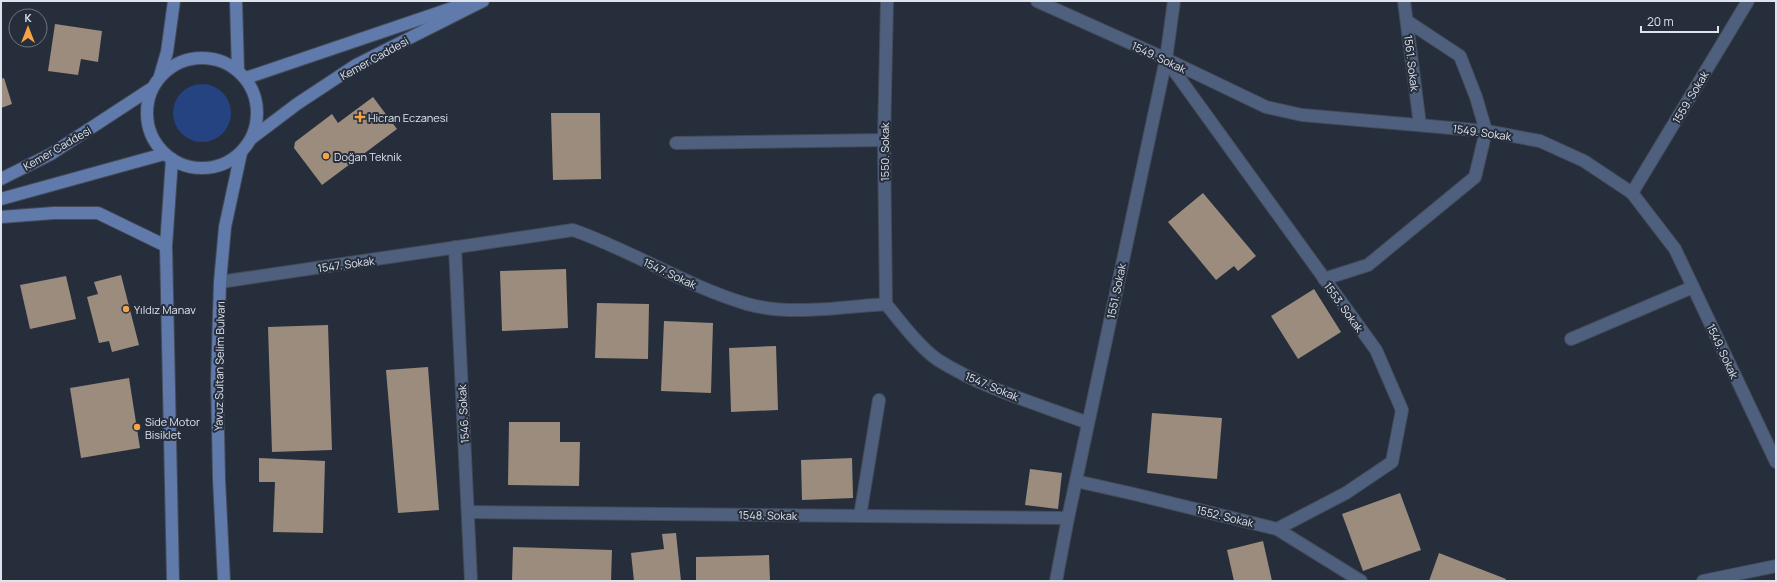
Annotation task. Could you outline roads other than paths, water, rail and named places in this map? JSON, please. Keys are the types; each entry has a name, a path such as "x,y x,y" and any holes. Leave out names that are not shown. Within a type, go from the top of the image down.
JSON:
{"main road":[{"path":"160,76 177,63 187,59 203,57 219,60 242,74 254,92 258,107 257,124 251,139 241,153 227,162 211,168 194,168 178,163 168,156 153,140 147,123 147,105 152,88 160,76 167,52 174,1"},
{"path":"236,1 242,74"},
{"name":"Kemer Caddesi","path":"242,74 473,1"},
{"name":"Kemer Caddesi","path":"251,139 297,104 356,65 483,1"},
{"name":"Kemer Caddesi","path":"1,179 51,154 152,88"},
{"name":"Yavuz Sultan Selim Bulvarı","path":"224,581 219,479 217,380 220,282 225,227 241,153"},
{"path":"1,199 168,156"},
{"path":"168,156 166,246 173,581"},
{"path":"1,217 54,213 98,213 166,246"}],"street":[{"name":"1550. Sokak","path":"886,304 884,140 887,1"},
{"name":"1549. Sokak","path":"1037,1 1166,59 1266,107 1302,115 1486,132 1540,141 1584,161 1632,193 1675,249 1776,462"},
{"name":"1551. Sokak","path":"1056,581 1088,423 1166,59 1174,1"},
{"name":"1561. Sokak","path":"1404,1 1420,125"},
{"name":"1559. Sokak","path":"1632,193 1748,1"},
{"path":"1324,280 1368,265 1474,177 1486,132 1476,97 1460,56 1407,21"},
{"name":"1553. Sokak","path":"1166,59 1324,280 1376,350 1402,410 1392,462 1346,493 1277,529"},
{"path":"676,144 884,140"},
{"name":"1547. Sokak","path":"220,282 574,230 599,239 692,285 748,304 799,311 886,304 906,329 937,359 978,382 1088,423"},
{"name":"1546. Sokak","path":"455,247 471,581"},
{"path":"1571,339 1693,287"},
{"path":"860,516 878,400"},
{"name":"1552. Sokak","path":"1076,481 1277,529 1361,581"},
{"name":"1548. Sokak","path":"468,512 1068,518"},
{"path":"1703,581 1776,566"}],"place":[{"name":"Hicran Eczanesi","path":"360,117"},
{"name":"Doğan Teknik","path":"326,156"},
{"name":"Yıldız Manav","path":"126,309"},
{"name":"Side Motor Bisiklet","path":"137,427"}]}
